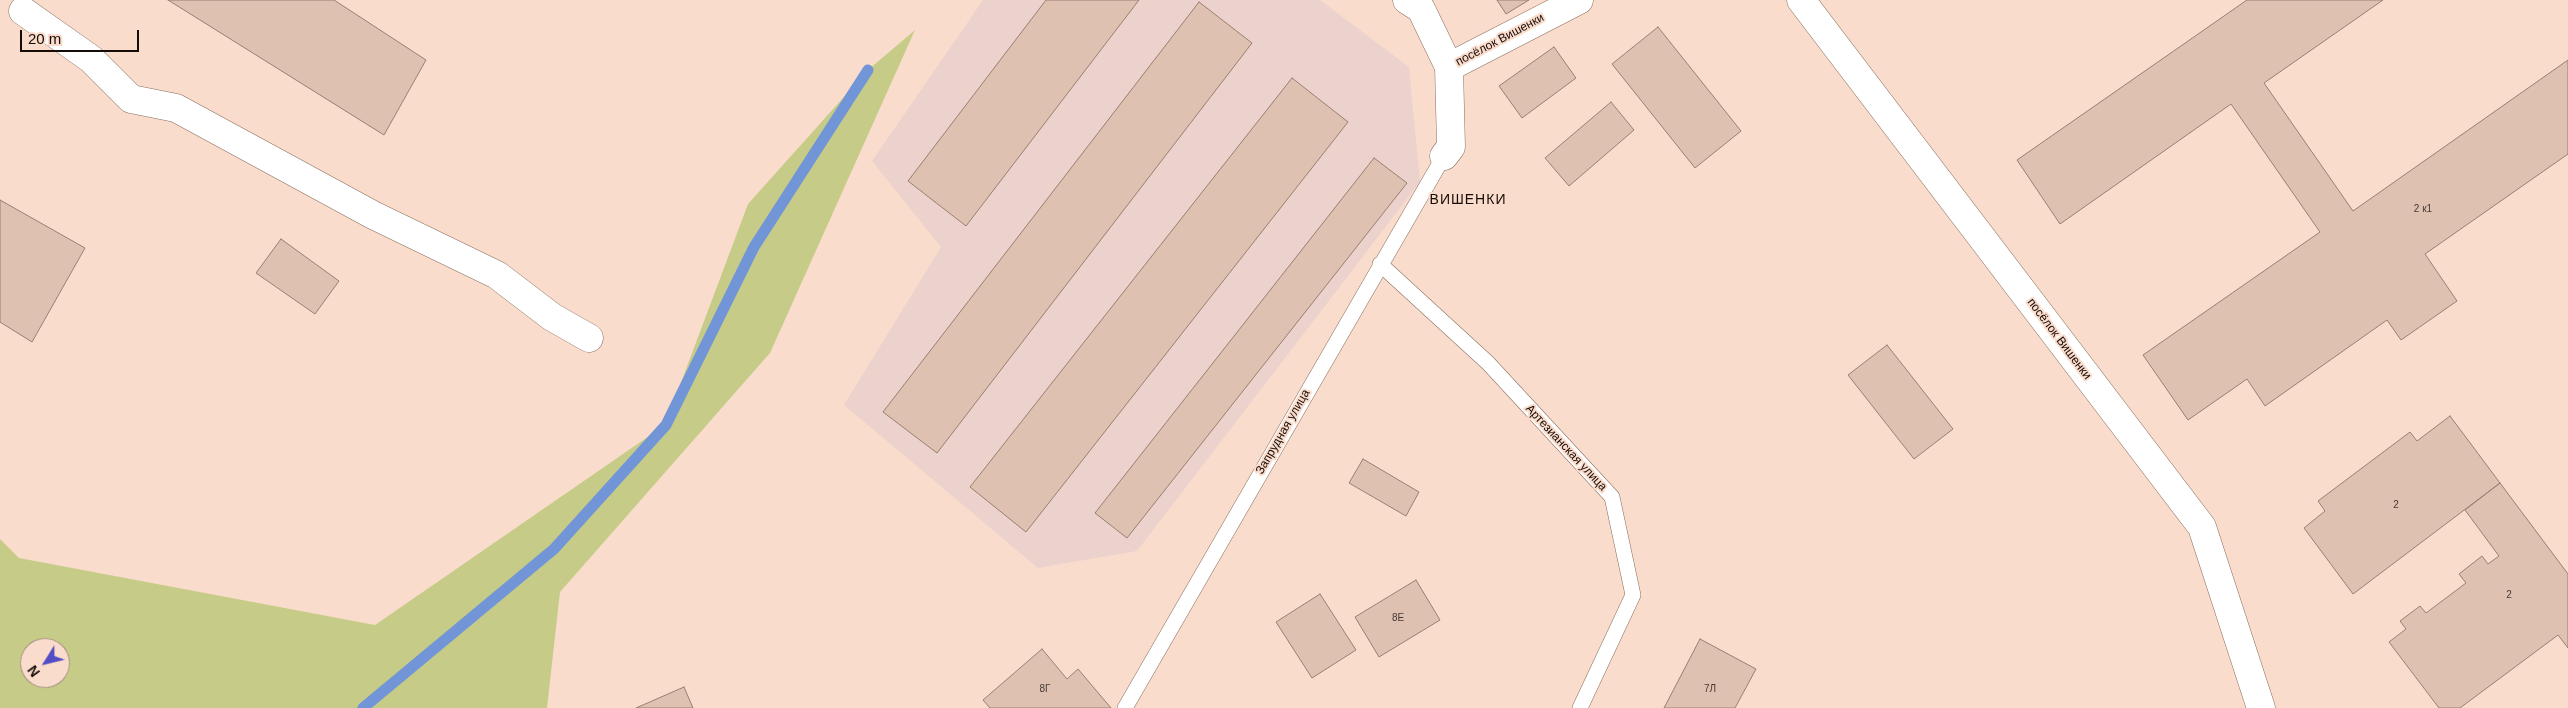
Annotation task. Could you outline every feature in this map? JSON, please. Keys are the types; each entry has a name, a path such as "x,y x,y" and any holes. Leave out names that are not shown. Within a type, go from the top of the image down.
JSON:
{"street":[{"path":"1407,0 1421,9 1449,67 1451,147 1444,156"},
{"name":"посёлок Вишенки","path":"1449,67 1579,0"},
{"name":"посёлок Вишенки","path":"1801,0 2202,527 2261,708"},
{"path":"23,11 91,59 131,99 176,108 372,215 497,275 552,317 589,338"}],"lane":[{"name":"Запрудная улица","path":"1125,708 1444,156"},
{"name":"Артезианская улица","path":"1380,264 1488,363 1612,497 1633,595 1580,708"}],"shaded area":[{"path":"983,0 1320,0 1409,67 1420,182 1137,551 1038,568 844,405 941,247 872,161"}],"green space":[{"path":"915,30 770,353 560,592 547,708 0,708 0,539 19,558 375,625 665,425 748,204 868,70"}],"building":[{"path":"168,0 334,0 426,60 384,135"},
{"path":"1046,0 1139,0 966,226 908,181"},
{"path":"1497,0 1529,0 1506,14"},
{"path":"2247,0 2383,0 2264,83 2353,211 2568,60 2568,154 2425,254 2457,301 2401,340 2387,320 2265,406 2247,379 2188,420 2143,355 2320,232 2231,104 2060,224 2017,160"},
{"path":"1199,2 1252,43 937,453 883,412"},
{"path":"1658,27 1741,131 1695,168 1612,64"},
{"path":"1554,47 1576,78 1522,118 1499,86"},
{"path":"1292,78 1348,122 1026,532 970,487"},
{"path":"1611,102 1634,130 1569,186 1545,158"},
{"path":"1374,158 1407,183 1127,538 1095,513"},
{"path":"0,200 85,248 32,342 0,322"},
{"path":"281,239 339,281 315,314 256,273"},
{"path":"1887,345 1953,429 1914,459 1848,375"},
{"path":"2450,416 2500,483 2353,594 2304,528 2325,511 2318,501 2410,432 2417,441"},
{"path":"1363,459 1419,492 1406,516 1349,483"},
{"path":"2500,483 2568,574 2568,648 2558,635 2460,708 2439,708 2389,642 2406,629 2400,621 2420,606 2426,613 2466,583 2459,574 2482,556 2488,564 2499,556 2465,510"},
{"path":"1416,580 1440,620 1379,657 1355,617"},
{"path":"1320,594 1356,650 1312,678 1276,622"},
{"path":"1700,639 1756,669 1735,708 1664,708"},
{"path":"1042,649 1067,679 1078,669 1111,708 990,708 983,700"},
{"path":"684,687 693,708 636,708"}],"waterway":[{"path":"363,708 554,549 666,425 754,247 868,70"}],"district":[{"name":"ВИШЕНКИ","path":"1468,200"}]}
